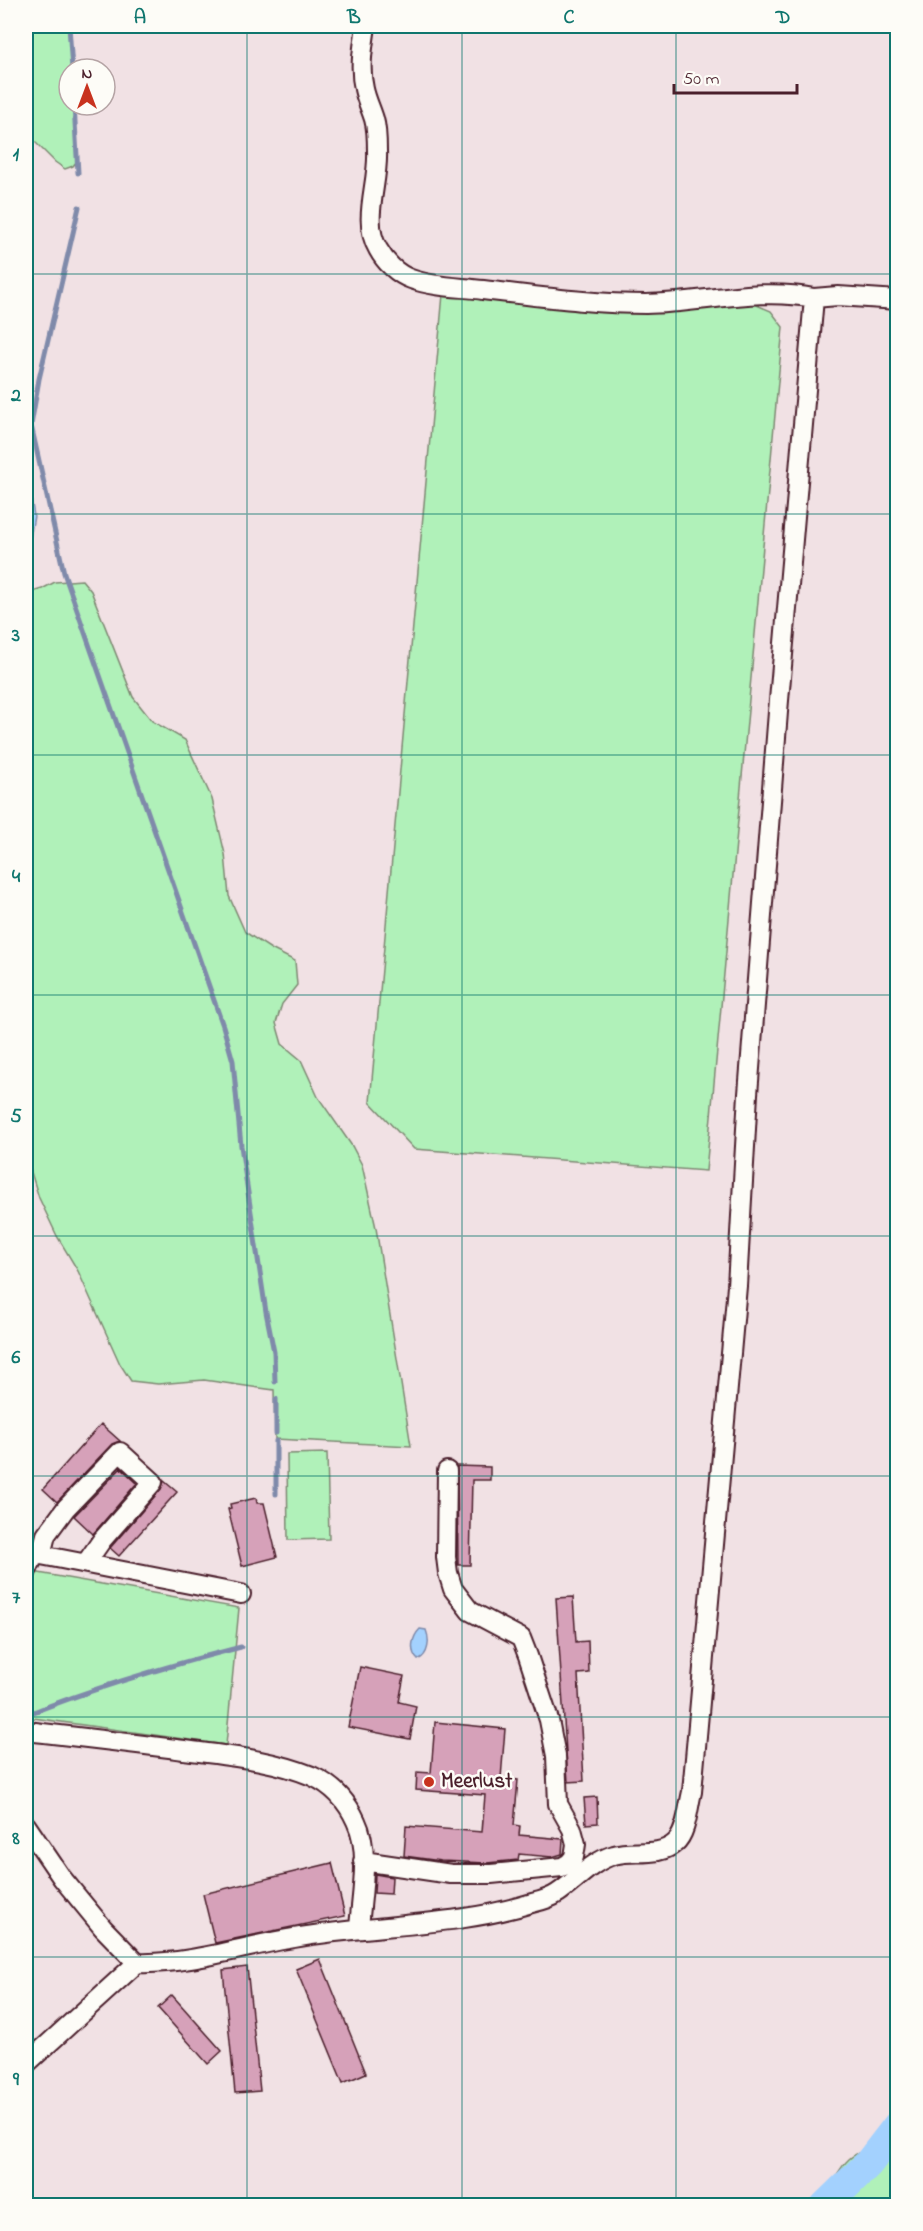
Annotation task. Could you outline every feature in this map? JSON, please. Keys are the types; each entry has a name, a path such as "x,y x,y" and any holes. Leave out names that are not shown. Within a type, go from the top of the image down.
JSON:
{"street":[{"path":"366,26 361,64 364,89 375,121 377,154 370,217 372,234 377,249 389,266 411,279 540,297 646,304 754,294 897,300"},
{"path":"26,1825 62,1878 103,1928 137,1963 152,1964 295,1937 437,1923 532,1904 556,1894 601,1860 614,1855 665,1849 677,1843 683,1832 692,1792 737,1286 753,1034 778,712 814,298"},
{"path":"41,1555 46,1535 66,1508 120,1452 153,1482 102,1540 86,1563"},
{"path":"363,1861 451,1875 491,1874 562,1867 574,1857 576,1844 572,1829 558,1804 556,1794 554,1738 521,1638 470,1611 453,1589 446,1557 447,1471"},
{"path":"26,1573 33,1556 41,1555 241,1594"},
{"path":"26,1731 264,1760 312,1776 335,1791 351,1811 361,1835 363,1861 359,1929"},
{"path":"26,2064 137,1963"}],"green space":[{"path":"26,26 69,26 71,57 57,57 57,117 75,117 77,161 73,166 65,169 26,133"},
{"path":"443,294 752,303 771,311 783,327 706,1171 414,1149 370,1102"},
{"path":"82,580 91,591 133,697 152,721 185,740 212,799 225,854 229,896 245,932 295,961 297,985 282,1004 276,1023 282,1044 301,1060 318,1097 352,1146 362,1165 376,1228 411,1446 275,1439 274,1390 204,1380 158,1384 131,1381 120,1364 78,1271 57,1236 39,1198 26,1156 26,594 55,582"},
{"path":"327,1453 329,1539 288,1540 287,1454"},
{"path":"33,1572 239,1608 226,1745 26,1717 26,1602"},
{"path":"897,2089 897,2201 886,2203 884,2206 805,2205 825,2193 849,2159 883,2138 891,2123"}],"water":[{"path":"26,467 34,516 26,579"},
{"path":"420,1629 426,1630 428,1643 424,1655 418,1660 413,1652 413,1644"}],"building":[{"path":"101,1424 120,1441 112,1444 57,1502 43,1489"},
{"path":"457,1466 490,1467 490,1480 472,1480 470,1565 458,1565"},
{"path":"121,1468 137,1483 93,1534 74,1516"},
{"path":"164,1481 177,1492 119,1556 110,1548 161,1489"},
{"path":"256,1498 257,1503 264,1503 277,1557 242,1566 228,1509 231,1508 230,1504"},
{"path":"573,1597 576,1642 588,1641 589,1673 578,1674 584,1781 568,1782 556,1598"},
{"path":"360,1667 404,1676 399,1702 416,1706 410,1739 348,1727"},
{"path":"435,1722 505,1729 501,1778 518,1780 514,1825 520,1826 519,1835 563,1839 562,1854 552,1857 519,1854 518,1860 487,1863 441,1861 404,1856 406,1826 482,1832 485,1795 416,1790 417,1772 431,1773"},
{"path":"597,1797 598,1823 586,1824 584,1798"},
{"path":"332,1863 345,1916 215,1943 203,1894"},
{"path":"375,1874 392,1877 391,1894 374,1893"},
{"path":"320,1959 366,2073 343,2083 296,1969"},
{"path":"247,1967 260,2091 235,2093 223,1970"},
{"path":"172,1995 222,2051 208,2064 158,2008"}],"waterway":[{"path":"69,26 71,57"},
{"path":"75,117 78,173"},
{"path":"79,207 39,379 31,425 64,573 223,1026 233,1061 241,1146 274,1352 275,1382"},
{"path":"276,1399 276,1433"},
{"path":"276,1441 276,1494"},
{"path":"26,1715 132,1678 241,1647"},
{"path":"825,2206 868,2164 898,2125"}],"place":[{"name":"Meerlust","path":"429,1782"}]}
